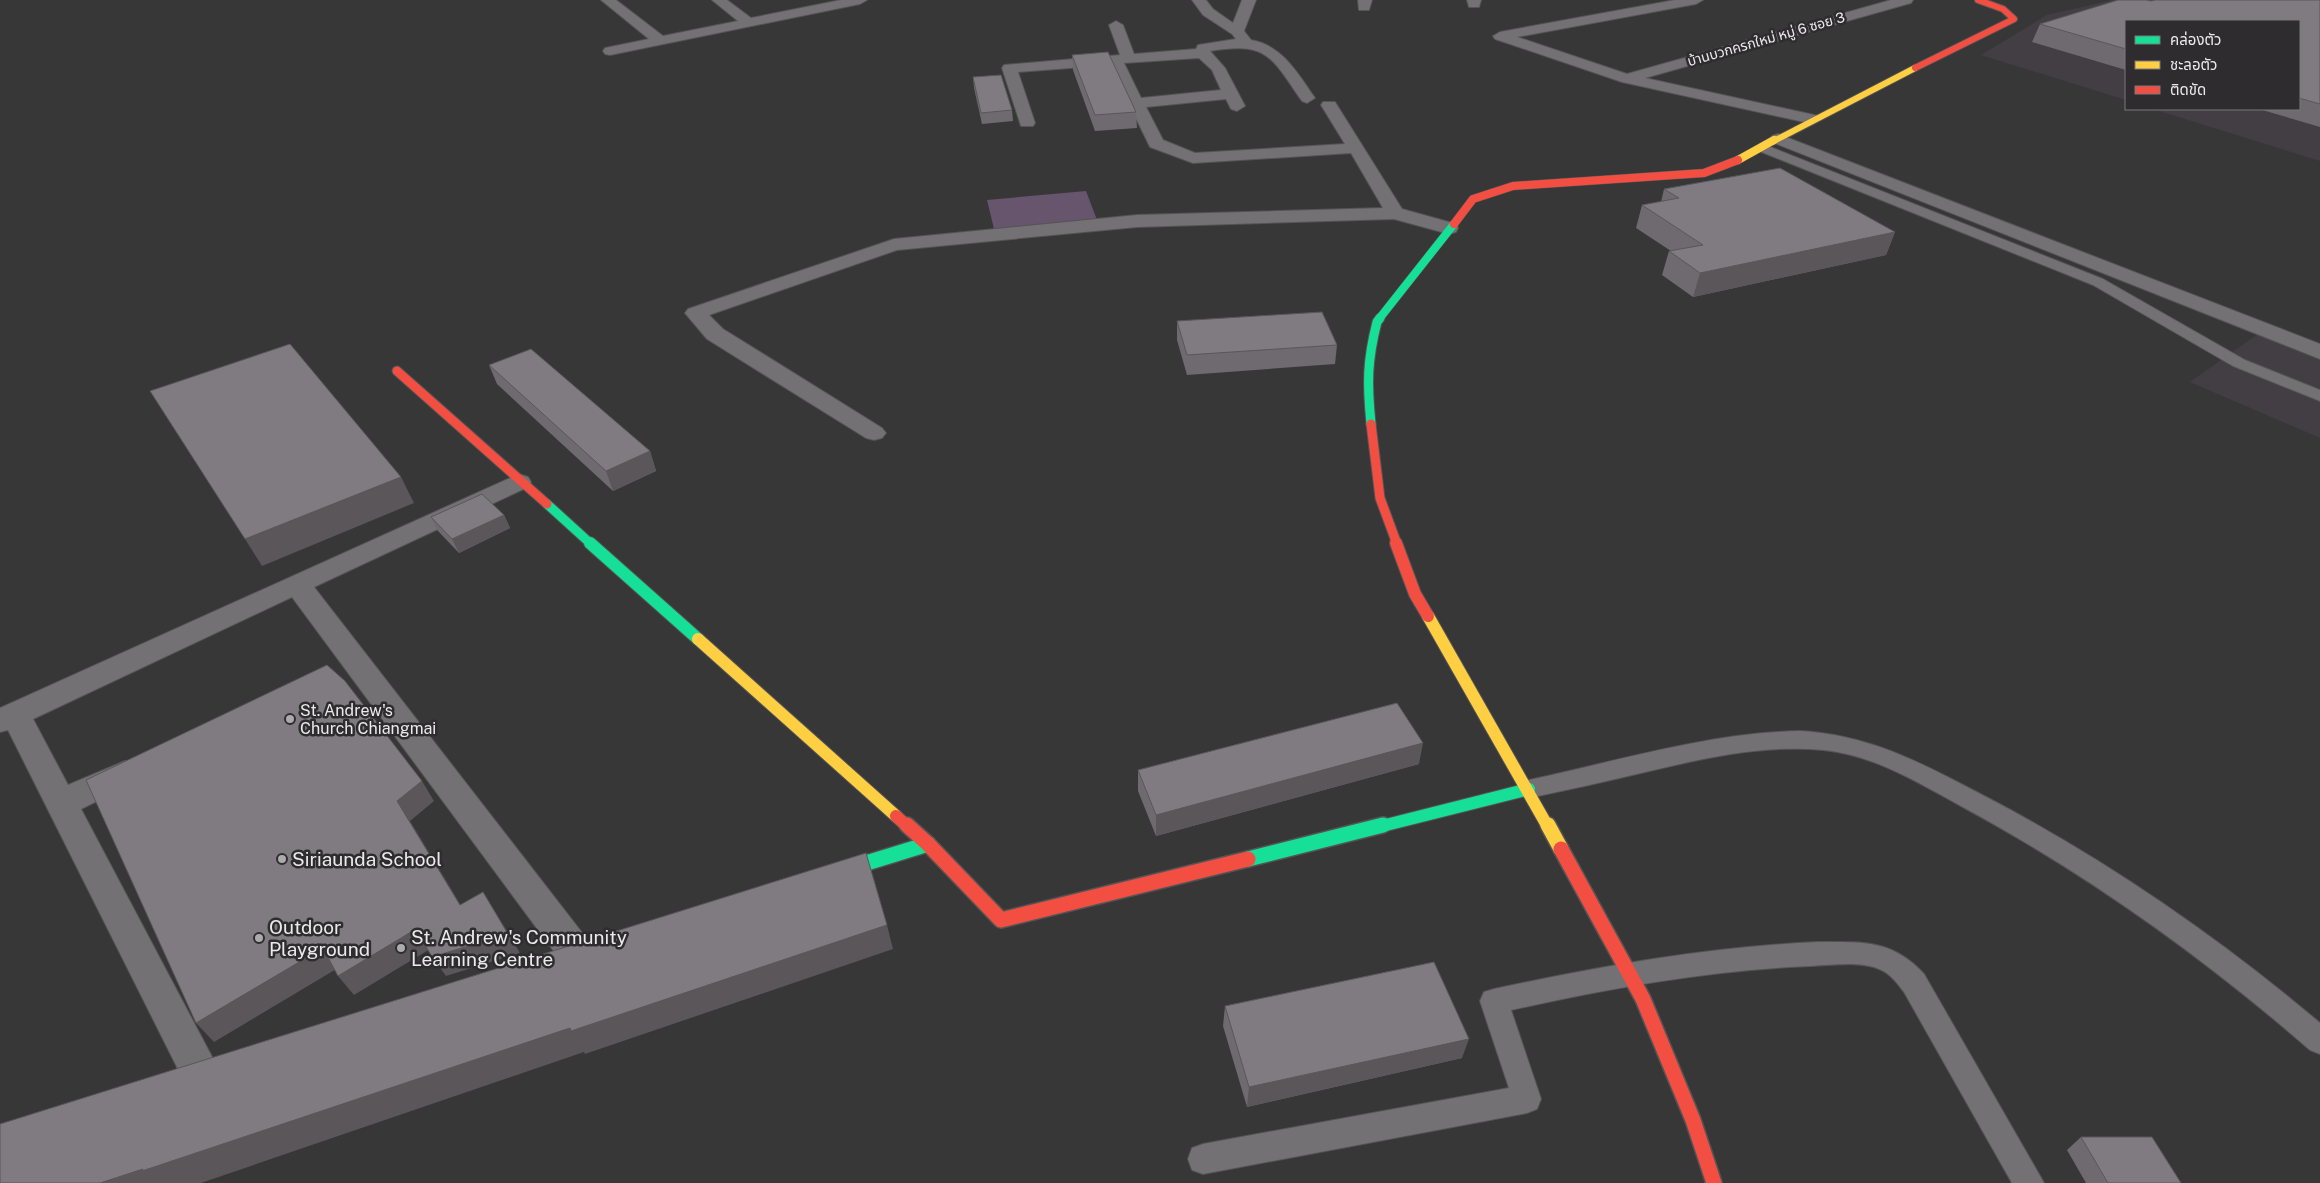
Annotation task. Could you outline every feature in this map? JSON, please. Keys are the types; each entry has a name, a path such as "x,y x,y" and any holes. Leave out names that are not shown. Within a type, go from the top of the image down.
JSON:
{"street":[{"path":"608,0 661,41"},
{"path":"719,0 749,23"},
{"path":"610,51 749,23 834,2 860,0"},
{"path":"1199,0 1208,12 1242,37 1264,47 1275,56 1307,98"},
{"path":"1242,37 1249,0"},
{"path":"1696,0 1500,36 1627,79 1813,119"},
{"name":"บ้านบวกครกใหม่ หมู่ 6 ซอย 3","path":"1627,79 1906,0"},
{"path":"1714,1183 1693,1120 1630,972 1529,790 1415,594 1380,498 1368,397 1368,359 1377,322 1473,199 1494,190 1513,186 1704,173 1731,164 1813,119 2014,18 2003,9 1978,0"},
{"path":"1116,25 1122,60 1136,103 1156,143 1193,158 1356,148"},
{"path":"1202,53 1203,48 1242,37"},
{"path":"1026,123 1010,68 1202,53 1218,68 1234,100 1136,103"},
{"path":"1329,105 1395,213"},
{"path":"1778,139 2320,352"},
{"path":"874,433 715,334 694,312 894,245 1137,221 1395,213 1449,228"},
{"path":"397,370 519,482 928,844 1001,920 1529,790"},
{"path":"200,1072 62,803 8,717 519,482"},
{"path":"297,584 343,669 577,954"},
{"path":"62,803 151,760"},
{"path":"823,876 928,844"}],"lane":[{"path":"1763,148 2098,282 2239,363 2320,396"},
{"path":"1529,790 1711,748 1770,739 1823,741 1856,745 1917,771 2017,823 2164,917 2237,970 2320,1041"},
{"path":"1204,1159 1527,1099 1494,1001 1630,972 1772,955 1852,954 1885,958 1900,966 1914,983 2029,1183"}],"shaded area":[{"path":"2112,0 2320,0 2320,161 2156,110 2300,110 2300,20 2125,20 2125,100 1981,55 2047,15"},
{"path":"1086,191 1097,220 994,229 987,200"},
{"path":"2258,334 2320,358 2320,438 2190,382"}],"building":[{"path":"2118,0 2320,0 2320,104 2300,98 2300,20 2125,20 2125,49 2040,24"},
{"path":"1108,52 1136,112 1095,115 1072,55"},
{"path":"1001,75 1012,110 981,113 973,77"},
{"path":"1780,168 1895,232 1700,273 1669,251 1703,245 1642,205 1679,198 1664,189"},
{"path":"1322,312 1337,345 1187,355 1177,321"},
{"path":"290,344 401,477 245,539 150,391"},
{"path":"531,349 650,451 606,471 489,365"},
{"path":"482,494 504,515 452,539 431,517"},
{"name":"Siriaunda School","path":"327,665 345,681 422,781 397,801 460,905 483,892 508,934 432,957 416,929 338,976 323,948 196,1023 86,780"},
{"path":"1397,703 1423,743 1156,815 1138,770"},
{"path":"866,853 887,925 571,1031 570,1028 142,1171 143,1169 100,1183 0,1183 0,1124"},
{"path":"1434,962 1469,1039 1249,1087 1225,1006"},
{"path":"2081,1137 2152,1137 2181,1183 2108,1183"}],"traffic: fast":[{"path":"1371,424 1368,397 1368,359 1377,322 1454,224"},
{"path":"547,504 698,639"},
{"path":"1248,859 1529,789"},
{"path":"834,873 928,844"}],"traffic: slow":[{"path":"1738,160 1813,119 1915,68"},
{"path":"1428,616 1561,849"},
{"path":"698,639 896,816"}],"traffic: jam":[{"path":"1915,68 2014,19 2003,9 1978,0"},
{"path":"1454,224 1473,199 1513,186 1704,173 1738,160"},
{"path":"397,371 547,504"},
{"path":"1371,424 1380,498 1415,594 1428,616"},
{"path":"896,816 928,844 1001,920 1248,859"},
{"path":"1561,849 1643,999 1693,1120 1714,1183"}],"place":[{"name":"St. Andrew's Church Chiangmai","path":"290,719"},
{"name":"Siriaunda School","path":"282,859"},
{"name":"Outdoor Playground","path":"259,938"},
{"name":"St. Andrew's Community Learning Centre","path":"401,948"}]}
